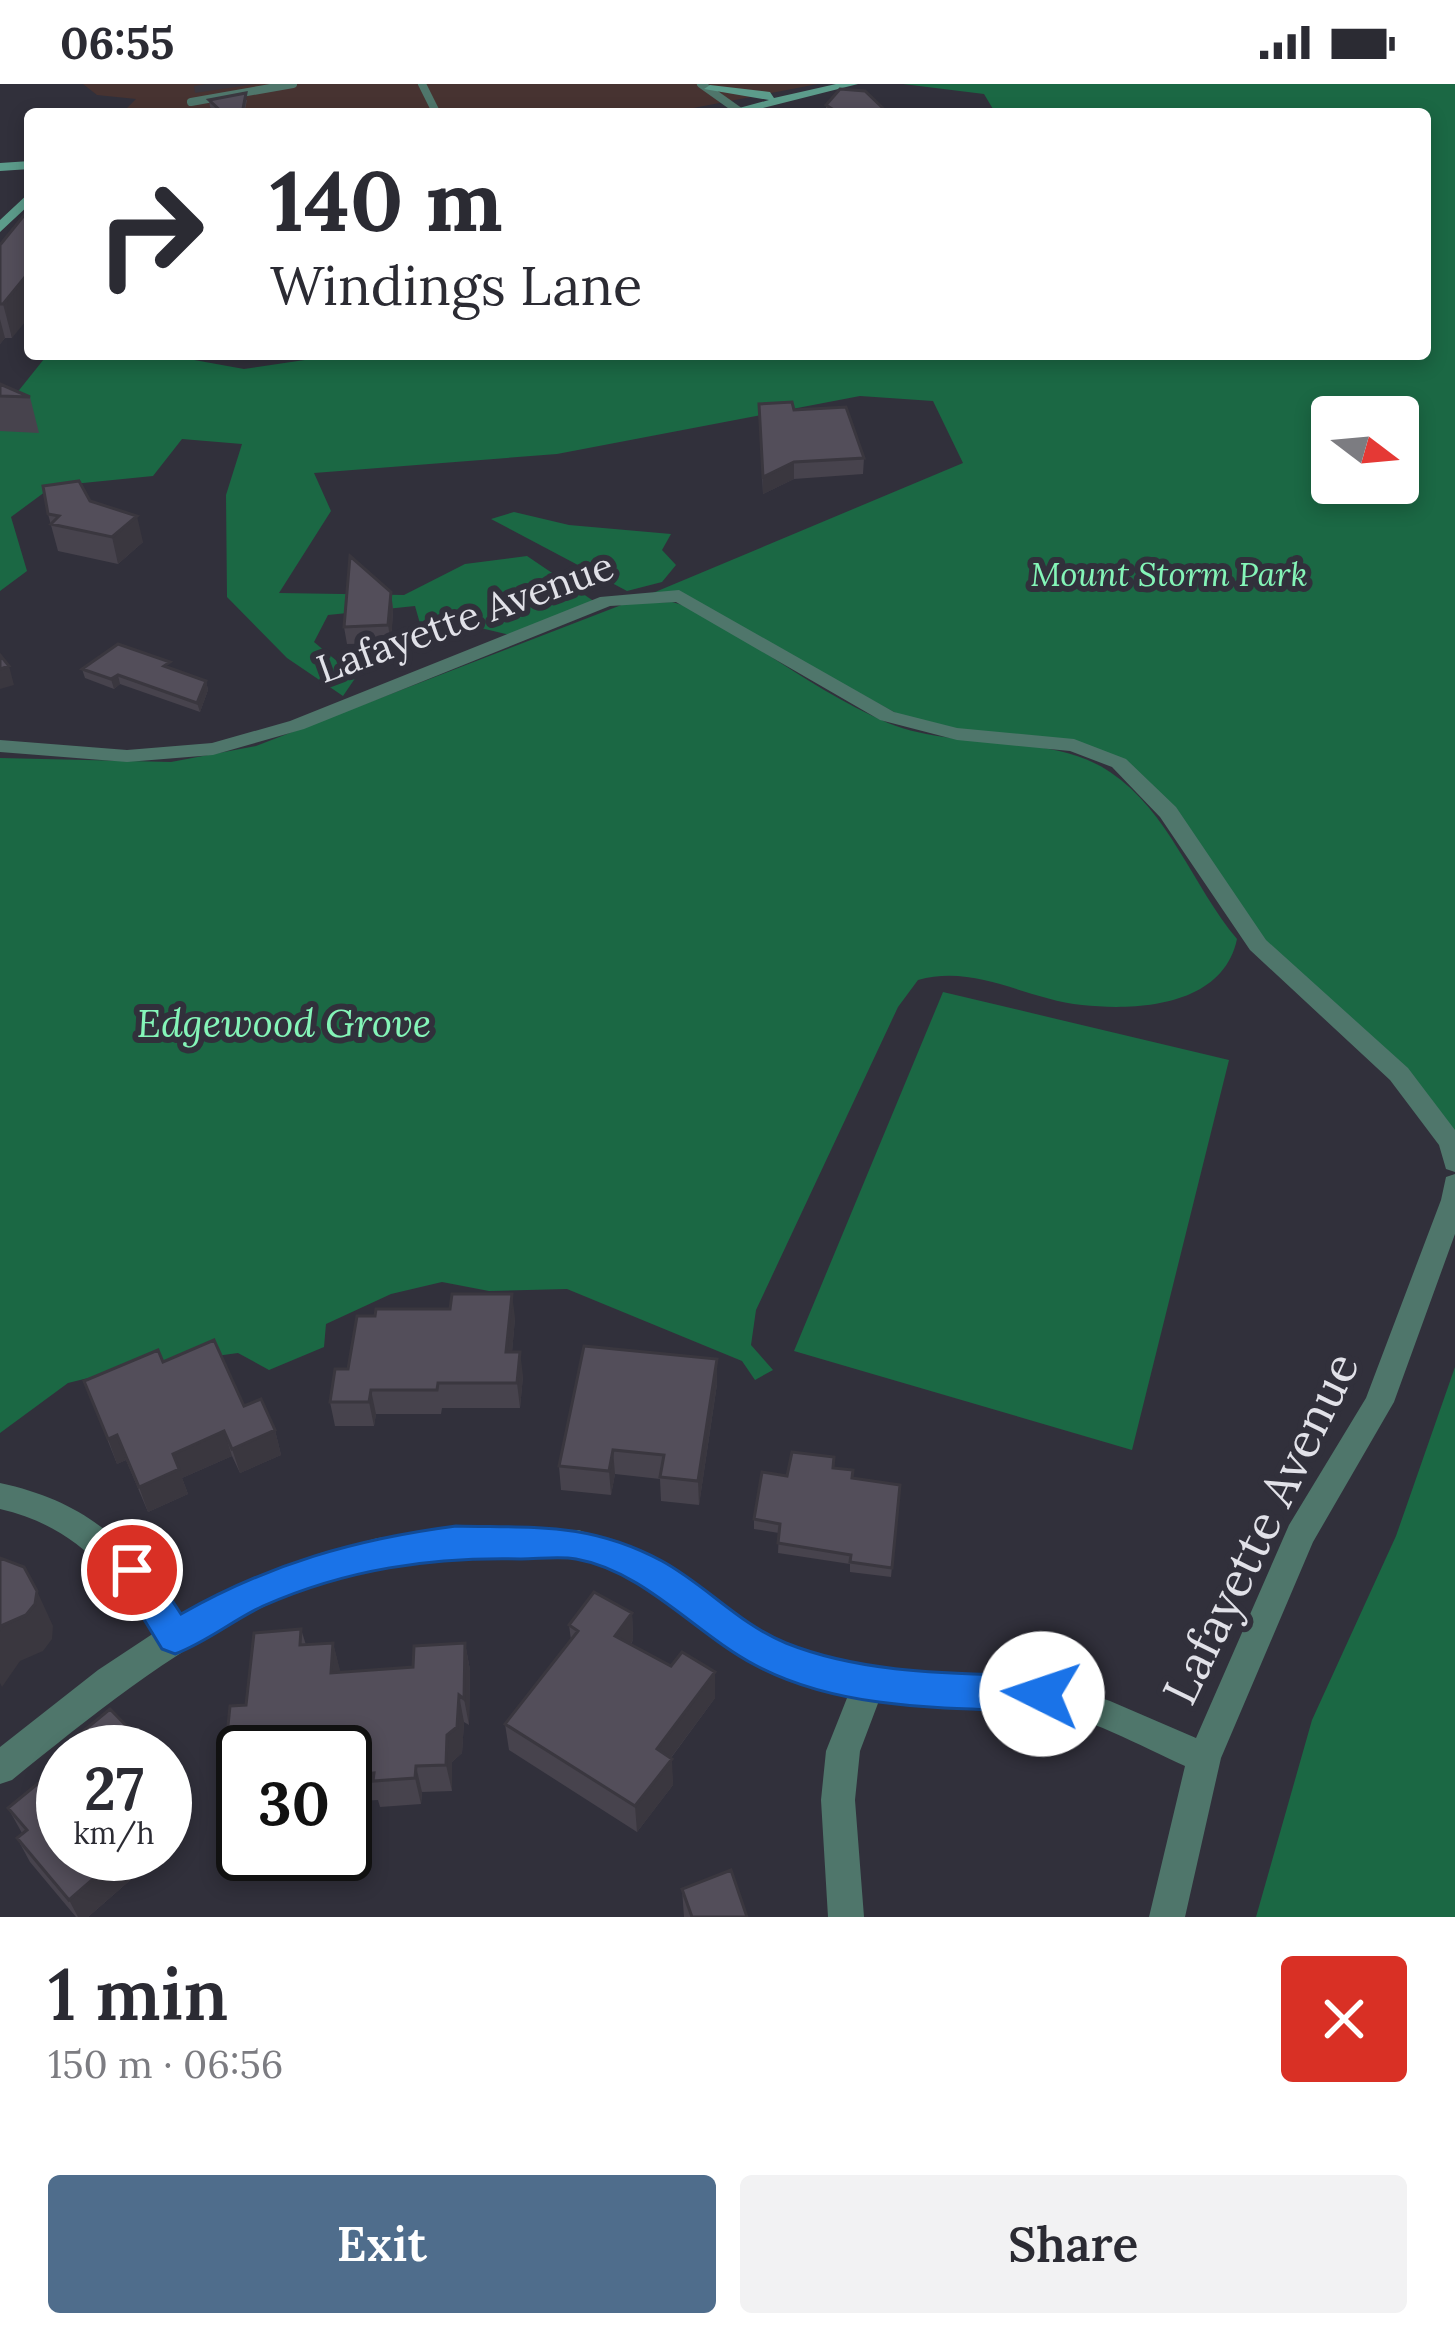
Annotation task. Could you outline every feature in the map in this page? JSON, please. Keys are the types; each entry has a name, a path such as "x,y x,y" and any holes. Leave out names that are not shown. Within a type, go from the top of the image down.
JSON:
{"main road":[{"path":"756,108 852,84"},
{"path":"705,86 802,96"},
{"path":"0,228 6,215"}],"street":[{"name":"Lafayette Avenue","path":"0,746 127,756 213,749 297,725 607,601 679,596 887,716 957,734 1074,745 1120,763 1168,812 1258,945 1399,1074 1454,1148"},
{"name":"Lafayette Avenue","path":"1167,1917 1204,1758 1300,1535 1379,1402 1454,1200 1455,1184"},
{"path":"0,1496 60,1514 100,1538 132,1570 175,1637"},
{"path":"0,1768 110,1681 247,1596 321,1567 378,1552 532,1540 579,1544 629,1562 714,1622 772,1655 869,1682 923,1690 1042,1694 1204,1758"},
{"path":"846,1917 838,1799 843,1751 869,1682"}],"lane":[{"path":"191,103 293,84"},
{"path":"705,86 735,108"}],"shaded area":[{"path":"83,84 818,84 693,108 127,108 136,99 97,95"}],"green space":[{"name":"Mount Storm Park","path":"903,84 1455,84 1455,1144 1399,1074 1258,945 1195,850 1098,752 920,726 679,596 648,595 963,463 933,401 860,396 557,454 314,473 331,511 279,593 404,595 465,564 527,556 595,602 510,635 468,625 421,627 415,606 328,615 314,642 356,677 343,696 287,658 227,597 226,495 242,444 182,439 153,476 53,486 11,517 27,571 0,591 0,414 43,360 194,360 244,369 305,360 1431,360 1431,108 992,108 984,94"},
{"path":"514,512 569,525 671,534 662,550 676,565 662,582 627,591 491,519"},
{"name":"Edgewood Grove","path":"672,602 714,620 819,687 888,723 943,737 1060,751 1110,772 1131,788 1165,828 1237,939 1229,961 1197,991 1128,1007 1061,1002 960,976 918,980 898,1007 756,1310 751,1345 773,1370 755,1380 742,1361 567,1289 489,1291 442,1282 391,1294 326,1324 324,1347 269,1370 238,1353 128,1368 68,1383 0,1433 0,758 171,762 256,746 624,604"},
{"path":"943,992 1229,1060 1132,1450 794,1351"},
{"path":"1455,1367 1455,1917 1256,1917 1312,1720 1396,1536"}],"building":[{"path":"840,89 865,91 883,108 831,108 826,105"},
{"path":"246,93 243,108 218,108 209,100"},
{"path":"24,215 24,278 3,304 0,304 0,245"},
{"path":"0,384 30,397 0,396"},
{"path":"792,402 794,410 846,407 864,458 794,462 763,477 759,404"},
{"path":"79,481 90,501 137,516 112,537 51,524 59,516 48,514 43,486"},
{"path":"350,556 391,592 388,625 344,627"},
{"path":"118,644 206,681 197,703 118,675 111,679 82,669"},
{"path":"452,1294 512,1294 506,1352 520,1352 517,1383 438,1383 437,1390 371,1390 369,1402 330,1402 335,1369 348,1369 357,1316 375,1316 376,1309 450,1309"},
{"path":"214,1340 244,1406 261,1399 275,1430 232,1449 224,1431 173,1454 179,1469 139,1487 117,1435 108,1439 84,1381 158,1350 163,1362"},
{"path":"584,1346 717,1359 698,1481 660,1477 664,1455 613,1450 609,1471 559,1466"},
{"path":"792,1452 834,1457 833,1468 853,1470 852,1478 900,1485 892,1568 850,1562 851,1555 778,1543 780,1524 754,1519 762,1472 787,1476"},
{"path":"0,1558 24,1567 37,1591 26,1615 0,1629"},
{"path":"594,1592 632,1613 615,1636 671,1666 682,1652 715,1672 657,1749 672,1759 635,1806 505,1724 578,1631 569,1625"},
{"path":"301,1629 300,1645 333,1643 331,1673 413,1667 414,1646 465,1643 464,1699 459,1695 457,1727 447,1735 446,1765 416,1766 415,1778 373,1781 372,1725 228,1725 230,1706 246,1705 254,1633"},
{"path":"110,1709 126,1725 91,1725"},
{"path":"36,1785 36,1861 17,1838 27,1830 8,1808"},
{"path":"731,1870 747,1917 692,1917 682,1889"},
{"path":"53,1881 91,1881 69,1900"}],"route":[{"path":"132,1570 175,1637 247,1596 321,1567 378,1552 456,1542 579,1544 652,1574 714,1622 772,1655 824,1673 923,1690 1042,1694"}]}
